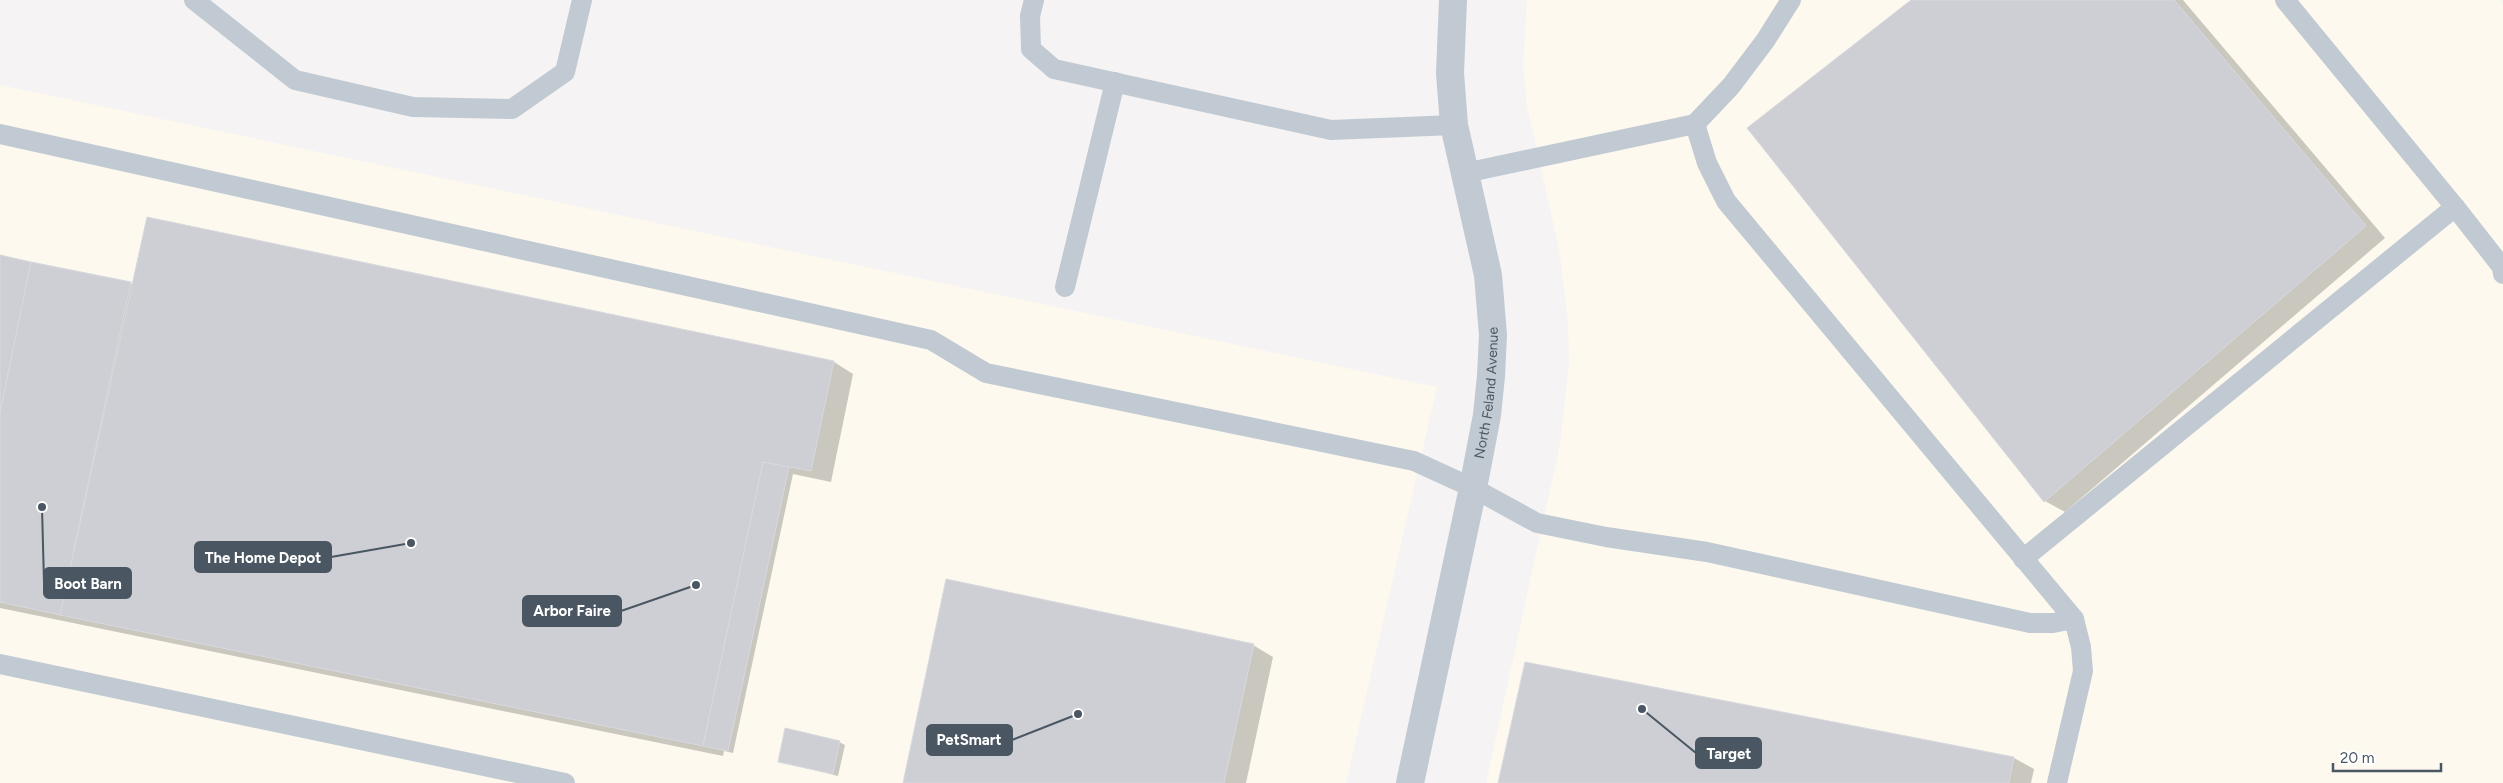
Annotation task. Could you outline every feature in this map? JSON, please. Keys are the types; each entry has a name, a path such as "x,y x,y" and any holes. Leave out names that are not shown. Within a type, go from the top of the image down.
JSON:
{"street":[{"name":"North Feland Avenue","path":"1410,783 1487,415 1493,335 1488,275 1454,125 1450,73 1453,0"}],"lane":[{"path":"194,0 295,80 414,107 512,109 565,72 582,0"},
{"path":"1034,0 1030,16 1031,49 1054,69 1331,130 1454,125"},
{"path":"1465,173 1694,124 1732,86 1766,41 1791,0"},
{"path":"2285,0 2455,206 2502,267 2503,274"},
{"path":"1065,287 1115,82"},
{"path":"1694,124 1707,163 1726,201 2074,619 2081,647 2082,672 2058,783"},
{"path":"0,134 931,340 986,373 1414,461 1473,488 1537,523 1606,537 1707,552 2030,623 2053,623 2074,619"},
{"path":"2024,559 2455,206"},
{"path":"0,664 503,777 565,783"}],"shaded area":[{"path":"1527,0 2500,0 2503,4 2503,783 1486,783 1560,444 1569,364 1568,320 1559,249 1527,106 1523,66"},
{"path":"0,85 1437,387 1346,783 0,783"}],"building":[{"path":"1911,0 2174,0 2366,226 2044,502 1747,128"},
{"path":"147,217 834,361 811,471 763,462 703,746 60,615"},
{"path":"0,255 31,262 0,413"},
{"path":"31,262 131,282 60,615 0,602 0,413"},
{"path":"763,462 789,467 728,751 703,746"},
{"path":"946,579 1254,644 1224,783 903,783"},
{"path":"1525,662 2014,757 2009,783 1498,783"},
{"path":"785,728 840,741 833,774 778,762"}],"place":[{"name":"Boot Barn","path":"42,507"},
{"name":"The Home Depot","path":"411,543"},
{"name":"Arbor Faire","path":"696,585"},
{"name":"Target","path":"1642,709"},
{"name":"PetSmart","path":"1078,714"}]}
